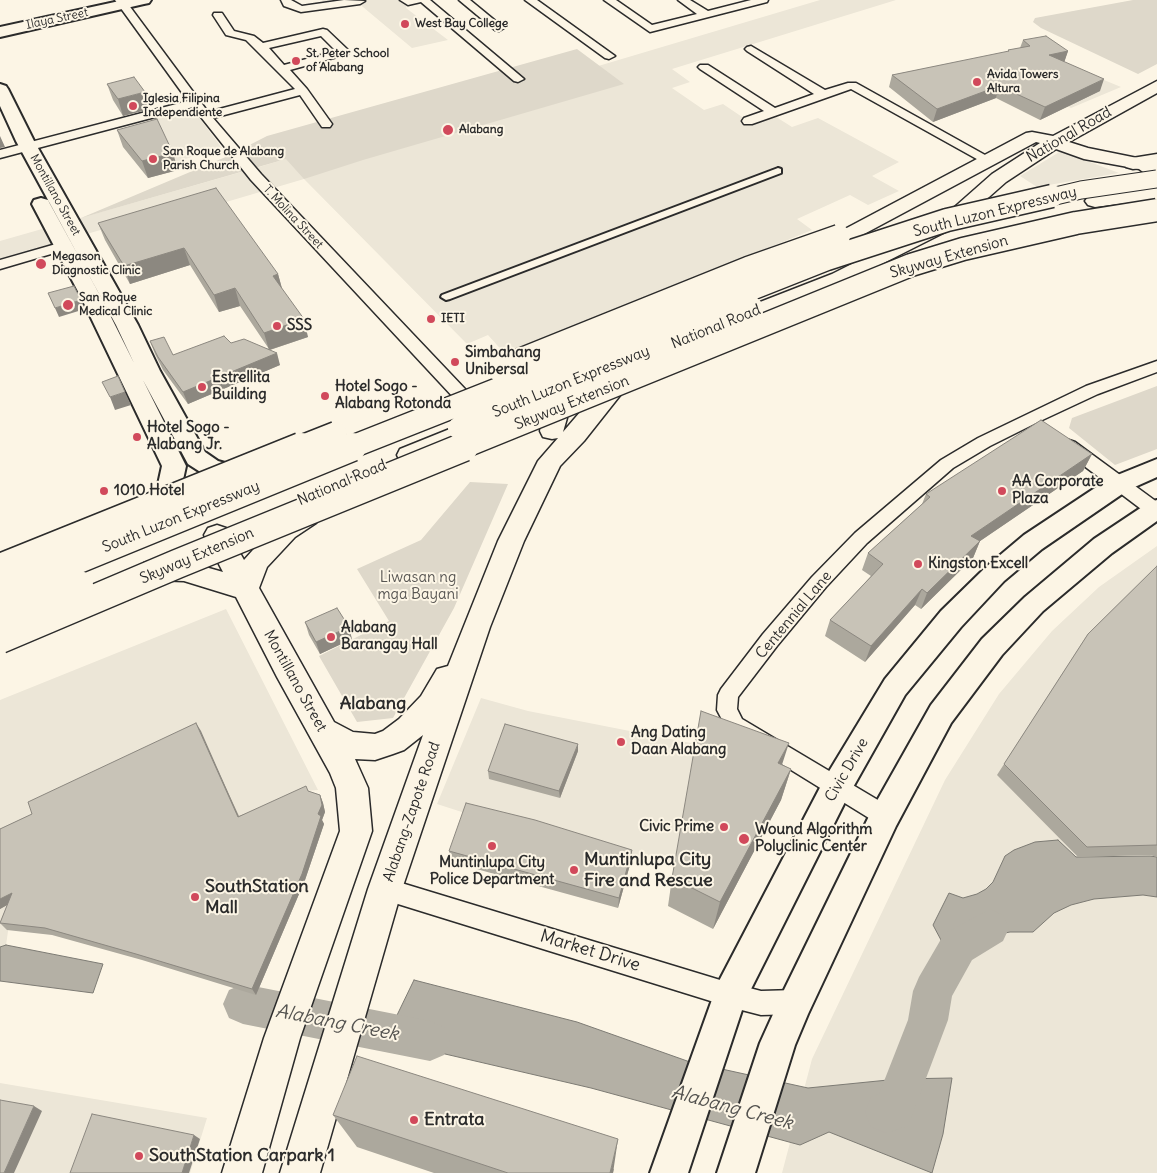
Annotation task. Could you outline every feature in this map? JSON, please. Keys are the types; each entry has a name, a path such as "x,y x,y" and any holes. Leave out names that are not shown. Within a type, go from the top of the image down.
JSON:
{"highway":[{"name":"National Road","path":"0,626 639,358 839,278 948,223 1044,139 1157,76"},
{"name":"National Road","path":"0,557 171,478 224,471 264,471 804,258 933,191 988,160 1044,139 1157,86"},
{"path":"1044,139 1084,153 1145,165 1157,173"},
{"path":"1133,163 1157,160"},
{"path":"0,568 803,248 880,223 993,191 1065,177 1157,168"},
{"name":"South Luzon Expressway","path":"0,592 400,428 827,259 947,220 1081,190 1157,179"},
{"path":"933,191 947,196 964,208"},
{"name":"South Luzon Expressway","path":"0,618 832,276 958,234 1095,201 1157,193"},
{"path":"839,278 916,254 1072,220 1157,209"},
{"name":"Skyway Extension","path":"0,639 177,564 911,265 963,250 1076,223 1157,209"},
{"path":"803,292 821,278 824,268 804,258"},
{"name":"Alabang-Zapote Road","path":"300,1173 385,889 476,627 511,540 550,460 639,358"},
{"name":"Alabang-Zapote Road","path":"550,460 552,431 582,383"},
{"path":"116,578 147,570 184,571 245,589 256,562 286,530 333,502 549,413 554,414 556,418 552,431"},
{"path":"0,580 235,488 264,471"},
{"name":"Montillano Street","path":"217,535 344,768 352,788 356,831 282,1038 242,1173"},
{"path":"323,731 349,745 375,747 393,741 410,728 432,705 476,627"}],"main road":[{"name":"Ilaya Street","path":"0,32 122,2 144,0"},
{"name":"Montillano Street","path":"0,89 14,150"},
{"name":"Montillano Street","path":"0,123 14,150 196,458"},
{"name":"Montillano Street","path":"66,236 171,478"},
{"path":"171,478 196,458 210,467 224,471"},
{"name":"Civic Drive","path":"669,1173 730,995 836,788 895,687 951,619 995,574 1033,542 1119,484 1157,467"},
{"path":"736,1173 778,1043 796,1002 885,816 941,714 992,647 1034,604 1103,546 1156,510"}],"street":[{"path":"286,0 288,4 301,9 360,1"},
{"path":"424,0 518,79"},
{"path":"464,0 500,28"},
{"path":"530,0 609,56"},
{"path":"609,0 650,29 763,0"},
{"path":"683,0 707,15"},
{"name":"T. Molina Street","path":"122,2 205,116 256,177 460,394"},
{"path":"218,15 230,32 250,38 261,47 303,91 326,124"},
{"path":"261,47 322,32 344,52 282,69"},
{"path":"751,49 824,95"},
{"path":"704,67 773,112"},
{"path":"748,121 852,85 988,160"},
{"path":"205,116 303,91"},
{"path":"14,150 196,104"},
{"path":"446,297 778,171"},
{"path":"0,264 66,236"},
{"name":"Centennial Lane","path":"885,816 735,725 727,710 728,695 770,640 861,538 947,464 984,442 1043,427 1092,390 1157,366"},
{"path":"1043,427 1156,510"},
{"name":"Market Drive","path":"385,889 730,995 762,1003 796,1002"}],"shaded area":[{"name":"West Bay College","path":"322,0 400,0 407,6 406,8 448,40 412,48 357,2 327,7"},
{"path":"820,0 896,0 672,69 690,82 672,88 704,110 723,104 751,123 773,115 792,127 818,118 899,162 872,176 899,191 868,205 850,195 797,219 812,230 506,355 488,335 467,344 304,179 216,205 210,199 90,233 53,250 0,267 0,241 259,167"},
{"path":"1082,71 1121,87 1071,108 1039,92"},
{"path":"191,107 222,148 175,162 165,142 167,139 150,119"},
{"path":"1061,151 1119,173 1037,187 1020,176"},
{"path":"1157,546 1157,1173 782,1173 812,1059 945,780 999,694 1052,631 1099,587"},
{"path":"226,609 318,790 307,791 11,911 6,945 0,947 0,700"},
{"path":"481,698 528,711 696,744 676,854 631,861 532,829 468,814 437,804"},
{"path":"0,1083 207,1118 190,1173 0,1173"}],"green space":[{"path":"1133,0 1157,0 1157,64 1138,74 1041,28 1033,22 1035,18"},
{"path":"577,49 624,84 304,179 286,159 81,218 228,156 267,136"},
{"path":"1157,386 1157,449 1115,465 1069,428 1072,418"},
{"name":"Liwasan ng mga Bayani","path":"470,482 508,484 454,608 393,718 357,722 319,656 389,621 357,569 421,540"}],"water":[{"path":"1058,840 1076,857 1157,857 1157,897 1143,895 1094,899 1071,905 1054,913 1033,932 1000,934 975,953 941,946 941,940 933,925 949,893 963,898 977,894 993,882 1005,856 1014,850 1035,842"},
{"path":"6,945 103,964 93,993 0,981 0,947"},
{"path":"414,980 577,1022 690,1062 808,1088 898,1079 952,1078 943,1134 932,1173 829,1132 800,1145 591,1088 385,1040"}],"building":[{"path":"1046,36 1068,51 1049,55 1104,79 1045,107 999,86 937,109 892,75 1030,46 1023,40"},
{"path":"134,77 145,92 118,99 107,84"},
{"path":"157,119 173,153 142,161 117,130"},
{"path":"216,188 278,274 273,276 304,319 264,333 235,288 214,295 184,248 124,266 98,223"},
{"path":"74,286 81,300 55,308 48,293"},
{"path":"224,336 231,343 244,339 277,353 183,392 158,357 150,341 164,337 173,355"},
{"path":"118,376 125,392 110,397 102,382"},
{"path":"1041,420 1092,454 971,536 980,541 927,593 922,589 871,646 830,620 883,564 868,553 930,497 926,494"},
{"path":"1157,566 1157,845 1087,847 1004,764 1088,634"},
{"path":"337,608 349,627 316,642 305,622"},
{"name":"Civic Prime","path":"701,711 789,743 778,763 791,769 720,902 672,878"},
{"path":"196,723 238,817 306,786 308,791 320,795 322,805 318,814 321,816 302,874 252,989 45,928 0,923 12,893 0,899 0,829 32,814 28,802"},
{"path":"505,724 578,744 559,791 488,771"},
{"path":"466,803 535,820 632,850 619,898 449,851"},
{"path":"357,1056 618,1139 610,1173 508,1173 333,1115"},
{"path":"0,1100 34,1106 4,1173 0,1173"},
{"name":"SouthStation Carpark 1","path":"92,1114 194,1135 182,1173 70,1173"}],"waterway":[{"name":"Alabang Creek","path":"886,1112 893,1111 928,1020 933,991 958,947 990,928"},
{"name":"Alabang Creek","path":"243,1004 430,1041"}],"place":[{"name":"West Bay College","path":"405,24"},
{"name":"St. Peter School of Alabang","path":"296,61"},
{"name":"Avida Towers Altura","path":"977,82"},
{"name":"Iglesia Filipina Independiente","path":"133,106"},
{"name":"Alabang","path":"448,130"},
{"name":"San Roque de Alabang Parish Church","path":"153,159"},
{"name":"Megason Diagnostic Clinic","path":"41,264"},
{"name":"San Roque Medical Clinic","path":"68,305"},
{"name":"IETI","path":"431,319"},
{"name":"SSS","path":"277,326"},
{"name":"Simbahang Unibersal","path":"455,362"},
{"name":"Estrellita Building","path":"202,387"},
{"name":"Hotel Sogo - Alabang Rotonda","path":"325,396"},
{"name":"Hotel Sogo - Alabang Jr.","path":"137,437"},
{"name":"1010 Hotel","path":"104,491"},
{"name":"AA Corporate Plaza","path":"1002,491"},
{"name":"Kingston Excell","path":"918,564"},
{"name":"Alabang Barangay Hall","path":"331,637"},
{"name":"Ang Dating Daan Alabang","path":"621,742"},
{"name":"Civic Prime","path":"724,827"},
{"name":"Wound Algorithm Polyclinic Center","path":"744,839"},
{"name":"Muntinlupa City Police Department","path":"492,846"},
{"name":"Muntinlupa City Fire and Rescue","path":"574,870"},
{"name":"SouthStation Mall","path":"195,897"},
{"name":"Entrata","path":"414,1120"},
{"name":"SouthStation Carpark 1","path":"139,1156"}],"district":[{"name":"Alabang","path":"373,704"}]}
